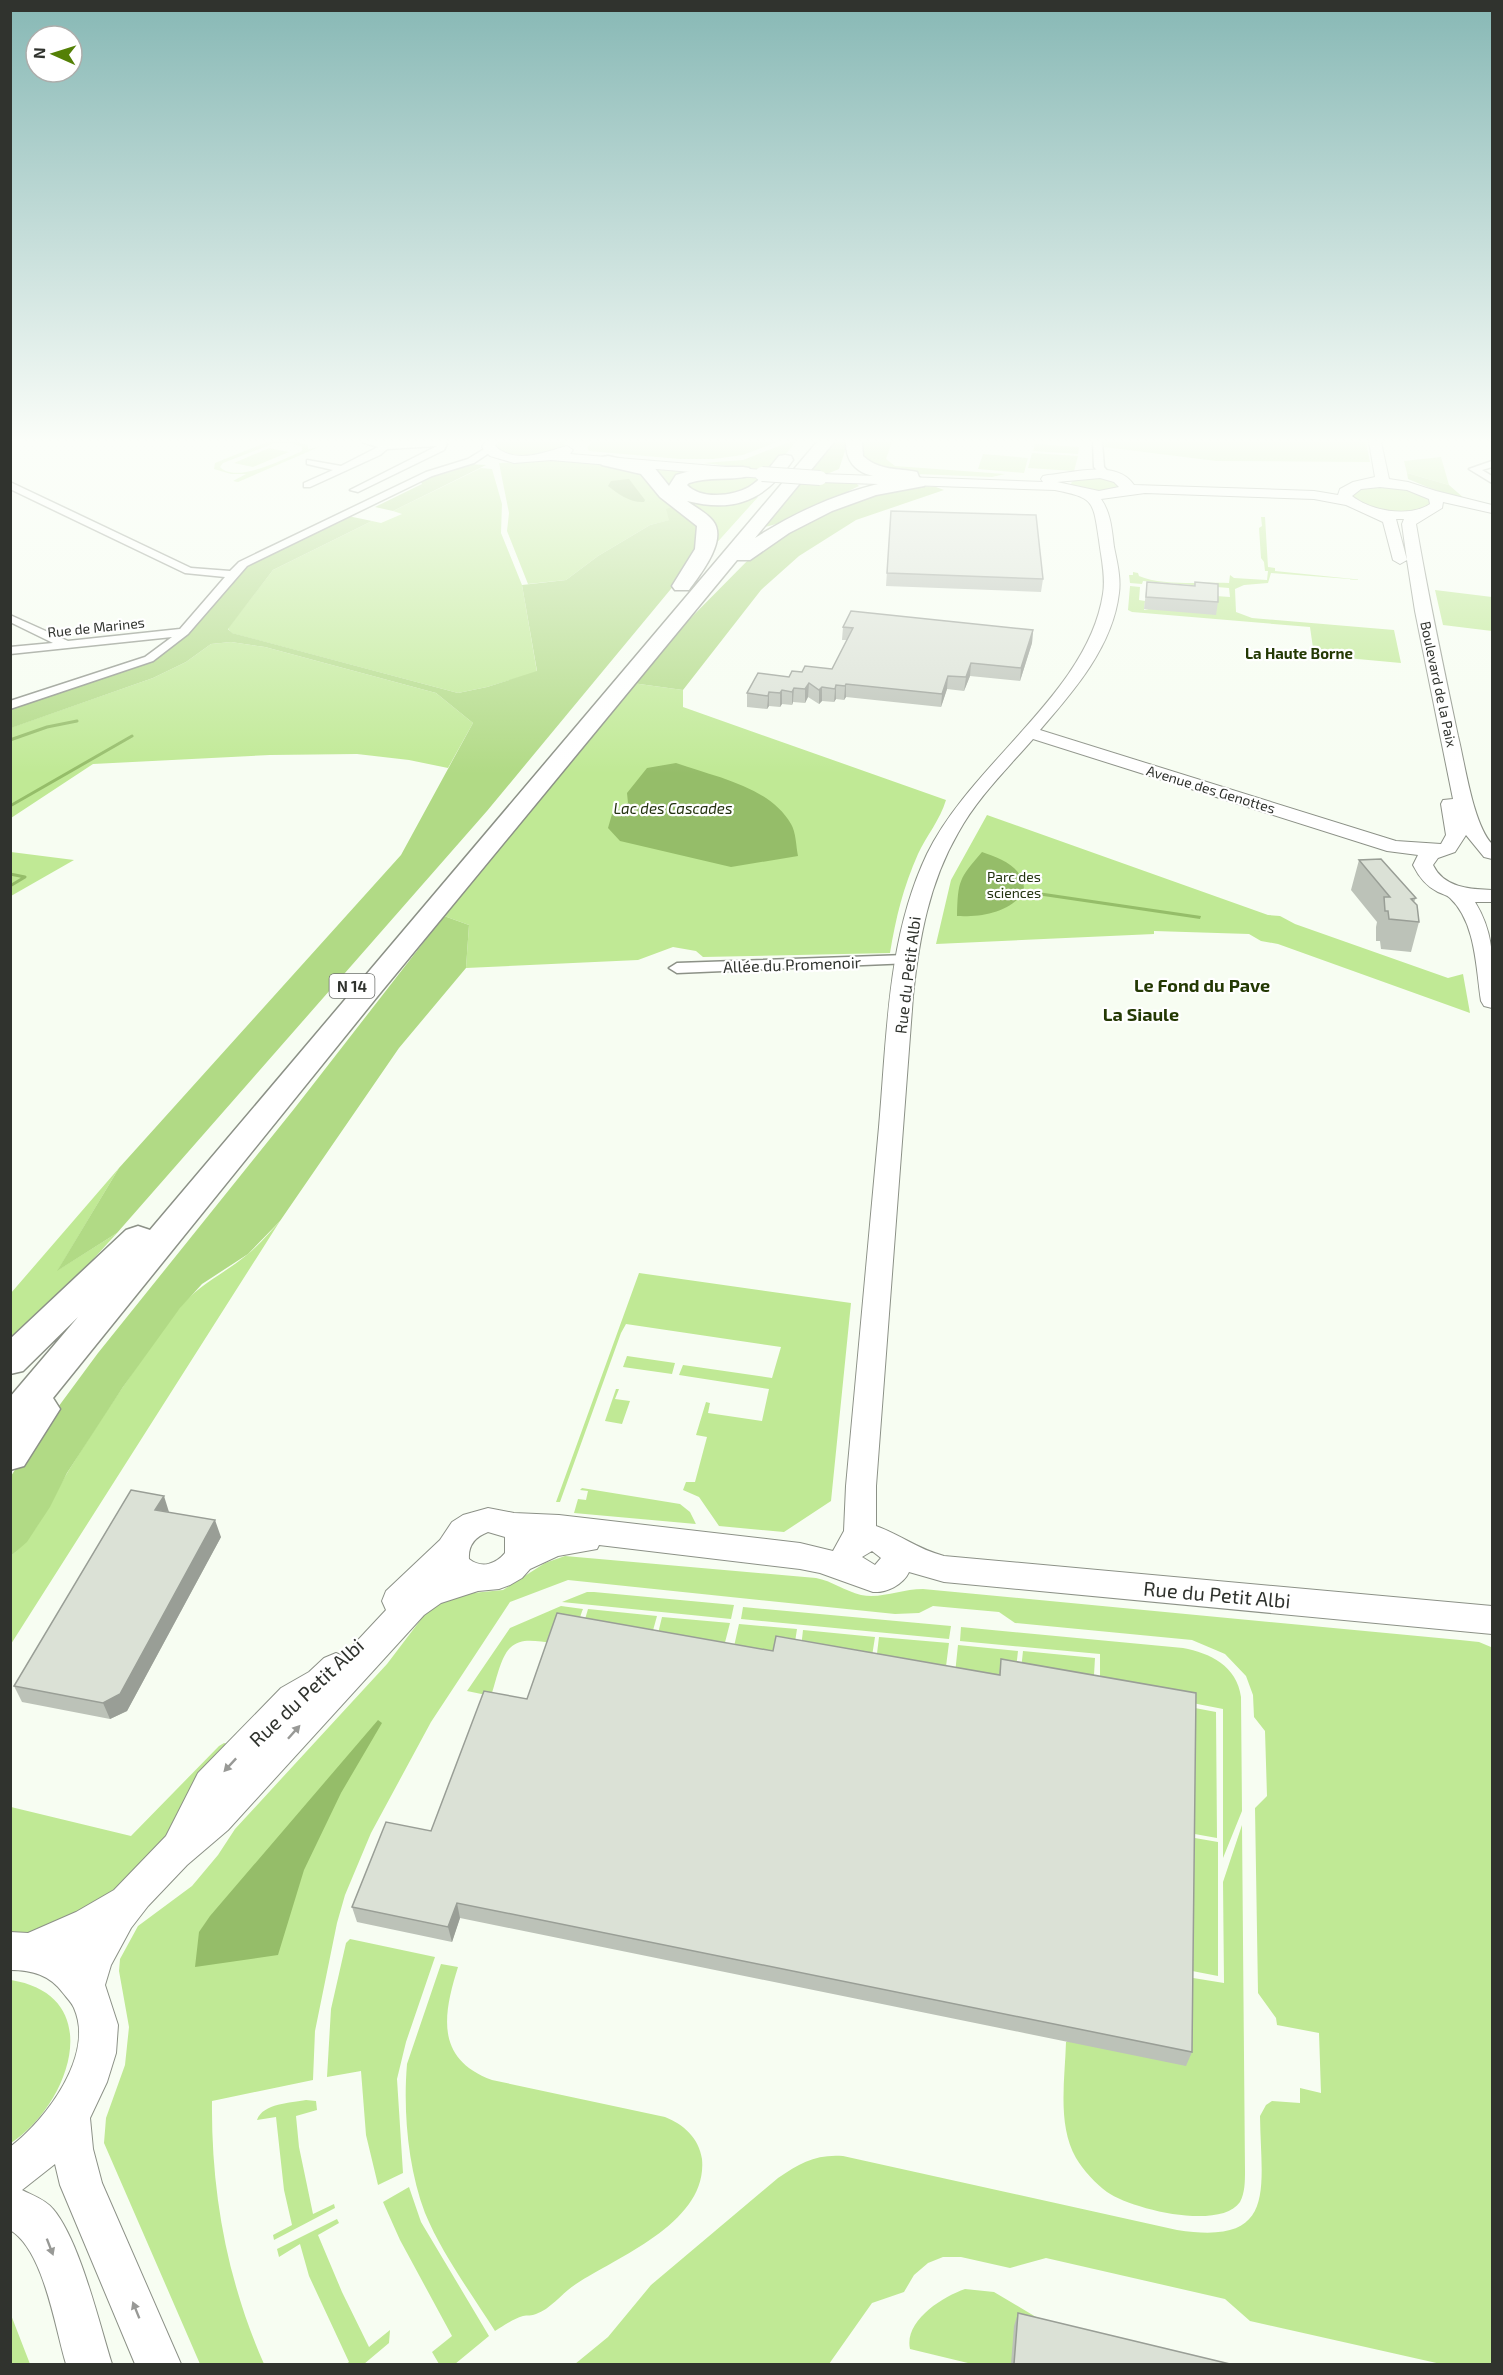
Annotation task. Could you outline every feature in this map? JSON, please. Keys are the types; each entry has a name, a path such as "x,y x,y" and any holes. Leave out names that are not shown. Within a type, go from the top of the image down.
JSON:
{"highway":[{"path":"672,617 674,598 702,553"},
{"name":"N 14","path":"10,1424 725,553"},
{"name":"N 14","path":"10,1390 138,1238 728,553"},
{"path":"672,617 698,601 748,553"},
{"path":"10,1361 138,1238"},
{"path":"10,1455 38,1413 106,1326 113,1299"}],"main road":[{"name":"Rue du Petit Albi","path":"870,1555 860,1531 861,1500 906,960 916,905 937,854 959,816 1082,664 1105,624 1112,584 1107,553"},
{"name":"Boulevard de la Paix","path":"1398,553 1433,711 1456,833 1455,840 1436,855"},
{"name":"Boulevard de la Paix","path":"1414,553 1423,611 1464,805 1469,815 1474,838 1492,854"},
{"name":"Avenue des Genottes","path":"1029,732 1394,847 1436,855 1432,879 1455,891"},
{"path":"1436,855 1469,848 1492,854"},
{"path":"1455,891 1492,896"},
{"path":"1455,891 1468,903 1478,929 1492,1000"},
{"path":"1492,903 1492,919"},
{"path":"497,1520 512,1525 520,1533 524,1543 520,1559 512,1568 501,1575 476,1578 457,1568 452,1559 452,1549 460,1532 473,1524 497,1520"},
{"name":"Rue du Petit Albi","path":"512,1525 559,1528 822,1560 870,1555 944,1569 1491,1619"},
{"name":"Rue du Petit Albi","path":"520,1559 565,1542 646,1539"},
{"name":"Rue du Petit Albi","path":"179,1848 212,1785 293,1699 328,1676 415,1584 452,1549"},
{"name":"Rue du Petit Albi","path":"85,1989 93,1959 102,1941 131,1898 179,1848 215,1818 412,1605 430,1593 476,1578"},
{"name":"Rue du Petit Albi","path":"20,1952 89,1925 131,1898"},
{"path":"10,2174 44,2148 69,2117 87,2083 96,2048 95,2016 85,1989 68,1969 50,1958 20,1952"},
{"path":"69,2117 72,2149 81,2185 158,2364"},
{"path":"10,2207 36,2221 44,2230 89,2364"}],"street":[{"path":"151,553 189,571 231,574"},
{"path":"10,705 149,659 168,647 184,632 231,574 243,564 266,553"},
{"path":"10,618 67,645"},
{"name":"Rue de Marines","path":"10,651 184,632"},
{"name":"Allée du Promenoir","path":"677,968 906,960"}],"green space":[{"path":"308,553 509,553 522,585 537,672 458,693 231,633 228,628 273,570"},
{"path":"516,553 603,553 566,580 528,584"},
{"path":"1261,553 1267,553 1268,567 1275,568 1275,571 1363,580 1271,573 1268,583 1244,585 1235,589 1236,612 1252,618 1394,630 1401,663 1314,655 1310,627 1128,610 1130,586 1140,587 1139,600 1145,601 1144,610 1216,596 1230,597 1229,588 1143,581 1142,584 1130,583 1129,575 1133,575 1133,572 1148,579 1171,582 1229,583 1230,575 1234,578 1267,580 1268,571 1265,571"},
{"path":"1435,590 1492,597 1492,631 1443,625"},
{"path":"231,642 265,647 436,693 473,723 448,768 409,760 357,754 270,755 93,764 11,818 10,728 153,678 186,662 211,644"},
{"path":"632,683 683,690 683,707 946,800 918,854 908,879 890,953 703,957 696,951 673,947 638,960 466,968 469,925 444,916"},
{"name":"Parc des sciences","path":"987,815 1268,915 1280,916 1295,924 1448,978 1463,974 1470,1013 1278,944 1261,941 1249,934 1154,931 1154,934 936,944 951,880"},
{"path":"11,852 74,860 11,896"},
{"path":"119,1168 58,1270 117,1233 11,1350 11,1293"},
{"path":"280,1221 11,1644 11,1556 37,1526 95,1429 177,1311 193,1294 252,1250"},
{"path":"639,1273 851,1303 831,1501 784,1532 719,1526 699,1497 683,1490 686,1482 695,1482 707,1437 696,1435 706,1402 710,1403 708,1413 762,1421 769,1389 679,1375 683,1365 772,1378 781,1347 626,1324 560,1502 556,1502"},
{"path":"627,1356 675,1363 672,1374 623,1367"},
{"path":"616,1389 619,1389 615,1399 630,1401 622,1424 605,1421"},
{"path":"582,1488 680,1504 690,1512 696,1524 574,1513 578,1499 586,1500 588,1491 580,1490"},
{"path":"565,1556 816,1578 869,1596 923,1589 1460,1640 1479,1642 1491,1647 1492,2364 1441,2364 1250,2321 1225,2299 1046,2258 1010,2268 961,2257 943,2257 928,2263 914,2275 904,2292 872,2303 829,2364 575,2364 608,2337 651,2285 778,2178 816,2158 843,2156 1177,2230 1210,2233 1233,2229 1248,2220 1257,2207 1262,2167 1260,2116 1266,2105 1272,2101 1300,2103 1300,2088 1321,2093 1319,2033 1277,2025 1276,2018 1258,1993 1255,1808 1267,1796 1265,1731 1254,1717 1253,1695 1246,1676 1225,1654 1192,1640 1015,1623 999,1612 933,1606 919,1613 895,1614 568,1580 510,1602 431,1722 371,1833 345,1895 337,1923 315,2031 313,2080 212,2101 214,2169 224,2235 240,2300 264,2364 200,2364 104,2143 106,2118 125,2065 129,2027 119,1971 120,1959 138,1926 192,1886 218,1855 235,1829 387,1664 425,1614 445,1600 462,1594 503,1590 545,1563"},
{"path":"587,1592 734,1605 731,1619 562,1602"},
{"path":"561,1606 583,1609 575,1631 568,1638 560,1642 526,1641 518,1643 507,1652 491,1696 467,1691 510,1628"},
{"path":"743,1607 951,1626 949,1639 741,1619"},
{"path":"588,1609 657,1616 649,1645 581,1633"},
{"path":"662,1617 730,1623 721,1658 655,1646"},
{"path":"739,1624 797,1629 793,1655 731,1660"},
{"path":"961,1627 1183,1648 1203,1653 1228,1669 1234,1677 1241,1697 1242,1811 1223,1858 1223,1709 1172,1699 1100,1693 1100,1654 960,1641"},
{"path":"803,1630 875,1637 870,1669 800,1657"},
{"path":"879,1637 949,1643 944,1682 875,1670"},
{"path":"958,1645 1018,1651 1015,1678 954,1683"},
{"path":"1023,1651 1095,1658 1093,1692 1020,1679"},
{"path":"1179,1705 1216,1712 1217,1838 1189,1833"},
{"path":"224,1743 228,1744 168,1836 115,1893 36,1932 11,1935 11,1807 131,1836"},
{"path":"1242,1825 1244,2191 1240,2202 1230,2211 1214,2215 1195,2216 1154,2210 1135,2205 1107,2192 1098,2185 1076,2158 1070,2145 1064,2117 1066,2042 1187,1977 1224,1983 1223,1882"},
{"path":"1189,1837 1218,1842 1218,1976 1187,1970"},
{"path":"350,1939 435,1957 406,2042 397,2079 403,2173 378,2185 366,2135 361,2071 327,2077 331,2009 346,1943"},
{"path":"441,1964 458,1967 449,2002 448,2034 452,2048 474,2071 492,2080 665,2117 678,2124 694,2138 702,2159 700,2181 691,2201 676,2219 657,2235 576,2284 541,2312 519,2317 495,2331 457,2273 425,2213 414,2177 408,2140 407,2064"},
{"path":"11,1980 41,1990 60,2007 69,2028 70,2053 63,2079 50,2103 32,2125 11,2143"},
{"path":"306,2100 316,2101 317,2110 296,2116 299,2147 313,2214 334,2204 335,2208 274,2240 273,2235 292,2225 284,2190 276,2117 257,2120 260,2114 271,2107"},
{"path":"409,2187 421,2222 489,2336 455,2364 439,2364 432,2352 452,2336 400,2240 383,2202"},
{"path":"337,2219 339,2223 318,2235 369,2347 390,2330 389,2343 364,2364 346,2364 349,2362 309,2276 300,2244 279,2257 277,2249"},
{"path":"965,2289 994,2292 1046,2323 1011,2364 972,2364 910,2349 913,2329 919,2320 936,2304"},
{"path":"11,2315 30,2364 11,2364"}],"shaded area":[{"path":"274,553 308,553 273,570 228,629 232,633 458,693 487,687 537,671 522,585 566,580 603,553 694,553 680,578 487,811 117,1233 57,1271 119,1168 401,855 473,723 436,693 265,647 231,642 211,644 186,662 153,678 11,728 10,709 158,658 194,627 244,568"},
{"path":"755,553 804,553 761,590 683,690 632,683 667,642"},
{"path":"444,916 469,925 466,968 399,1048 280,1221 248,1254 202,1284 180,1308 123,1387 67,1473 50,1507 27,1542 11,1556 11,1476 36,1437 98,1353 294,1109"}],"water":[{"name":"Lac des Cascades","path":"676,763 740,784 769,800 793,827 798,856 731,867 620,841 608,828 612,814 628,803 627,793 647,768"},
{"path":"982,852 996,857 1015,869 1023,882 1024,890 1201,916 1200,919 1023,893 1017,900 1002,909 975,916 957,916 961,881"},
{"path":"378,1720 382,1723 341,1793 304,1870 278,1955 195,1967 199,1932 210,1916"}],"building":[{"path":"888,553 1040,553 1043,579 887,573"},
{"path":"1147,582 1195,586 1195,582 1218,584 1218,602 1146,597"},
{"path":"851,611 1033,630 1021,668 971,663 966,677 948,676 942,694 846,684 845,686 836,685 835,689 822,687 819,690 809,683 805,689 794,688 792,692 782,690 780,693 769,692 768,696 747,693 758,673 789,677 792,671 802,672 805,666 832,669 853,628 843,627"},
{"path":"1381,859 1416,898 1411,899 1417,905 1419,922 1389,919 1388,911 1385,911 1384,897 1390,897 1359,860"},
{"path":"131,1490 164,1496 155,1510 215,1520 120,1694 103,1703 14,1686"},
{"path":"557,1613 773,1651 776,1636 1000,1675 1001,1659 1196,1693 1192,2052 457,1903 448,1927 352,1907 386,1822 431,1831 484,1691 527,1699"},
{"path":"1018,2313 1230,2364 1014,2364"}],"waterway":[{"path":"10,740 47,727 77,721"},
{"path":"10,806 132,736"},
{"path":"10,874 25,877 10,886"}],"district":[{"name":"La Haute Borne","path":"1299,653"},
{"name":"Le Fond du Pave","path":"1202,985"},
{"name":"La Siaule","path":"1141,1014"}]}
